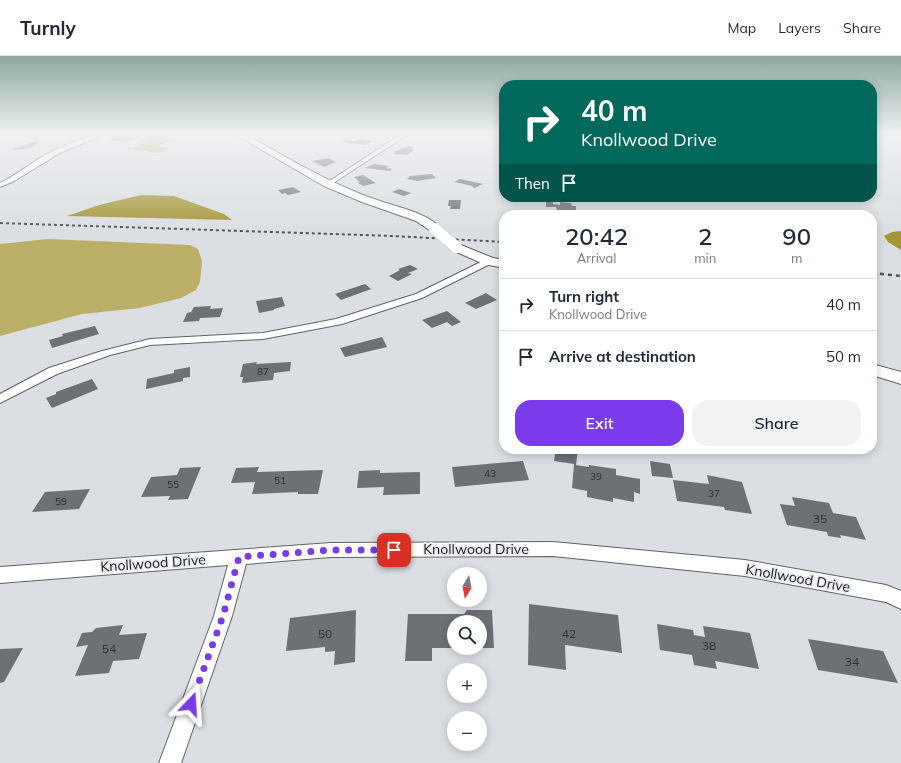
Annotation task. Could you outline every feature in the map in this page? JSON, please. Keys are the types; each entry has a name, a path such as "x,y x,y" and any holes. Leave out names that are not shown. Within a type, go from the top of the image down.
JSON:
{"street":[{"path":"0,185 33,166"},
{"path":"296,166 328,184 366,200 420,219 435,229 444,239 456,247 489,261 499,263"},
{"path":"328,184 356,166"},
{"path":"0,398 53,371 106,353 150,342 263,336 338,322 418,296 489,261"},
{"path":"877,371 901,378"},
{"name":"Knollwood Drive","path":"0,575 331,550 553,549 745,568 886,594 901,600"},
{"path":"170,763 223,616 239,557"}],"shaded area":[{"path":"141,195 174,196 224,214 232,220 67,216 99,205"},
{"path":"901,231 901,250 888,242 884,236 892,232"},
{"path":"48,239 190,245 198,249 202,261 200,282 196,290 181,298 140,308 82,314 0,336 0,244"}],"building":[{"path":"370,166 389,166 386,168 392,169 390,171 365,168"},
{"path":"432,174 436,178 417,181 407,179 410,176"},
{"path":"363,175 376,183 363,186 358,183 360,182 354,177"},
{"path":"460,179 483,184 475,188 472,187 473,186 454,182"},
{"path":"293,187 301,192 288,195 285,193 282,194 278,190"},
{"path":"399,189 411,193 404,196 392,192"},
{"path":"449,200 461,200 460,209 450,209 451,206 448,206"},
{"path":"546,202 553,202 553,204 560,205 560,202 571,203 572,206 576,206 576,210 557,210 556,207 546,207"},
{"path":"410,265 418,269 408,273 412,274 398,281 389,276 400,270 398,269"},
{"path":"365,284 371,289 341,300 335,294"},
{"path":"486,293 497,300 476,309 465,303"},
{"path":"282,297 285,306 259,313 256,301"},
{"path":"211,306 210,309 223,308 220,317 200,318 199,321 183,322 187,313 191,312 194,307"},
{"path":"447,311 461,322 452,326 447,322 432,328 422,320"},
{"path":"95,326 99,334 52,348 49,340 63,336 62,334"},
{"path":"382,337 387,347 345,357 340,348"},
{"path":"257,362 256,364 291,362 290,371 274,373 273,380 242,383 243,377 240,377 243,364"},
{"path":"190,367 190,377 183,378 183,381 146,389 147,379 174,373 174,370"},
{"path":"92,379 98,389 52,408 46,398 56,394 56,392"},
{"path":"555,454 577,454 576,465 589,467 589,465 616,469 616,475 640,479 640,494 634,492 634,502 613,498 613,502 587,497 587,491 572,488 574,464 554,461"},
{"path":"523,461 529,480 455,487 452,467"},
{"path":"650,461 670,464 673,478 652,476"},
{"path":"201,467 188,499 168,500 170,496 141,497 151,477 177,475 180,468"},
{"path":"259,467 257,472 323,470 318,494 298,494 298,492 252,494 255,482 231,483 236,468"},
{"path":"380,470 380,473 420,472 420,494 383,495 384,487 357,488 359,471"},
{"path":"707,475 742,482 752,514 725,510 724,507 677,501 673,480 709,484"},
{"path":"90,489 79,509 32,512 45,492"},
{"path":"792,497 829,503 833,513 856,517 866,540 840,535 841,538 828,536 827,532 787,525 780,504 795,506"},
{"path":"529,604 618,615 622,653 565,645 566,670 528,665"},
{"path":"356,610 355,662 334,665 335,651 325,652 325,647 286,651 290,618"},
{"path":"467,610 492,610 494,648 487,648 487,615 447,615 447,648 432,648 432,661 405,661 408,614 464,614"},
{"path":"657,624 693,630 694,635 705,637 703,626 750,633 759,669 715,661 717,669 694,665 692,655 660,650"},
{"path":"123,625 119,635 147,633 139,659 113,661 109,673 75,676 88,645 76,647 82,633 92,632 96,628"},
{"path":"808,639 883,651 898,683 818,670"},
{"path":"23,648 4,682 0,683 0,649"}],"railway":[{"path":"0,223 393,236 499,242"},
{"path":"877,274 901,276"}],"route":[{"path":"191,704 223,616 239,557 331,550 394,550"}]}
